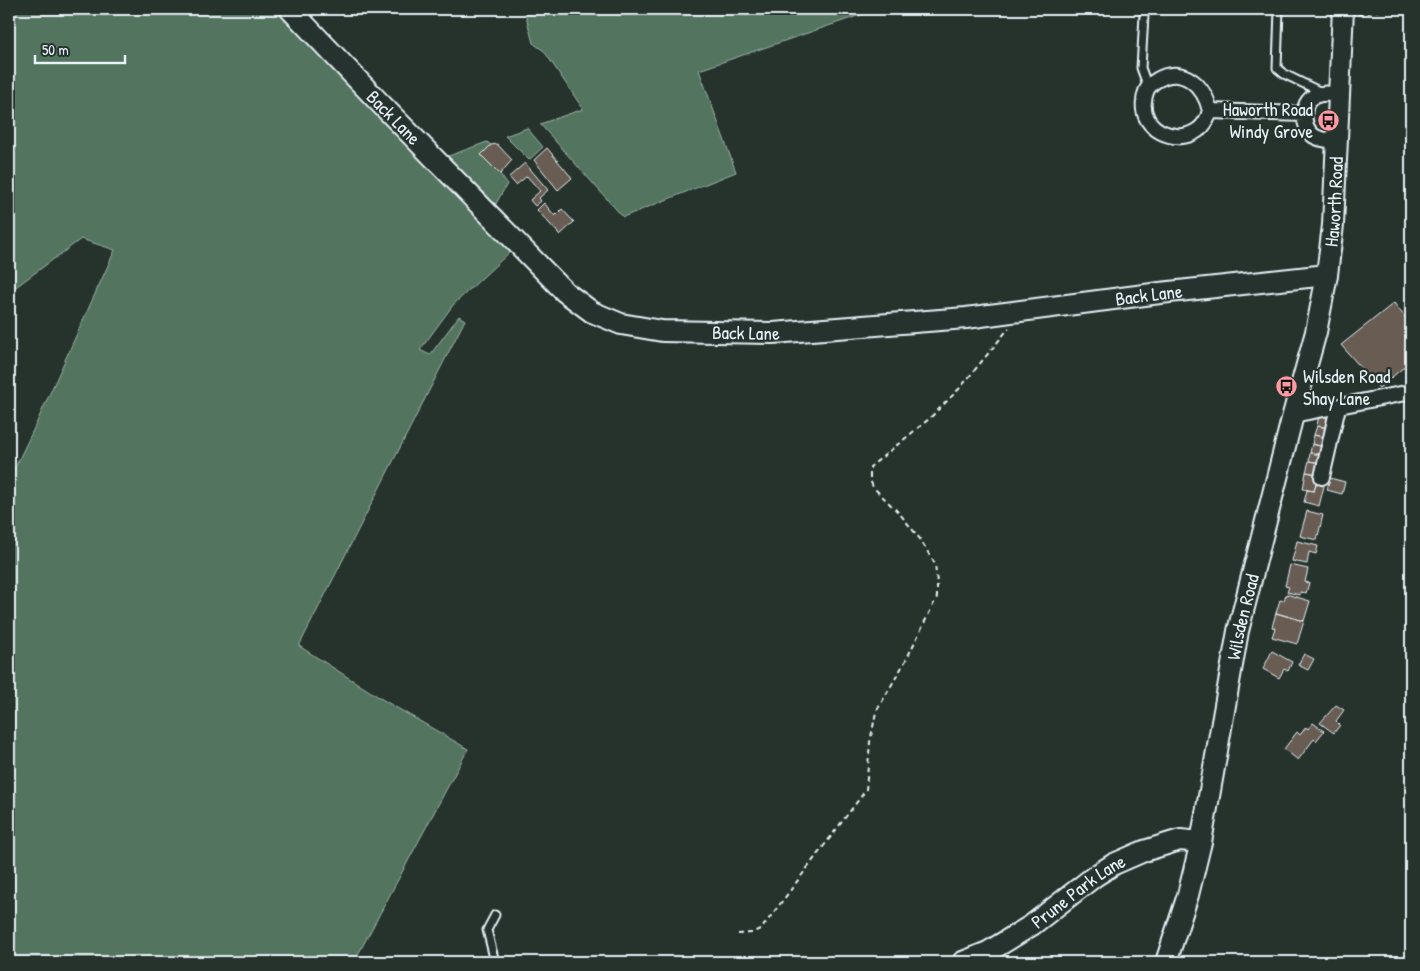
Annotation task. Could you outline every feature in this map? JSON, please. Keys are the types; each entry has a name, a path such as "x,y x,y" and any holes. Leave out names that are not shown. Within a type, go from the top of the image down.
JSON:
{"street":[{"name":"Back Lane","path":"290,9 565,292 592,312 621,324 662,330 773,333 966,318 1160,293 1327,275"},
{"name":"Haworth Road","path":"1327,275 1333,225 1337,140 1331,94 1343,14"},
{"path":"1182,76 1193,81 1202,89 1208,100 1210,111 1206,121 1199,130 1189,135 1166,134 1155,130 1146,118 1143,109 1145,93 1148,87 1162,77 1182,76"},
{"path":"1331,94 1314,96 1308,102 1304,114 1306,126 1314,136 1319,139 1337,140"},
{"path":"1210,111 1304,114"},
{"name":"Wilsden Road","path":"1166,962 1188,895 1201,842 1238,631 1316,332 1327,275"},
{"path":"1293,415 1411,392"},
{"path":"1322,477 1338,407"},
{"name":"Prune Park Lane","path":"963,962 988,952 1032,926 1095,876 1114,864 1144,851 1180,840 1201,842"}],"lane":[{"path":"1280,9 1277,68 1284,74 1331,94"},
{"path":"1144,16 1141,68 1148,87"},
{"path":"495,915 487,930 496,962"}],"path":[{"path":"1343,14 1385,9"},
{"path":"738,934 752,933 762,928 866,790 870,742 876,712 906,660 937,597 935,564 920,539 900,514 873,487 870,480 870,467 930,420 960,388 1006,333 1014,312"}],"green space":[{"path":"9,9 279,9 513,249 453,305 420,350 430,355 459,316 465,320 299,646 385,701 468,749 354,962 9,962 9,480 115,250 81,239 9,292"},
{"path":"524,9 878,9 699,70 736,172 623,217 540,124 583,109 544,51 533,43"},
{"path":"527,128 543,147 529,160 505,136"},
{"path":"487,142 491,145 481,155 507,184 494,207 443,158"}],"building":[{"path":"497,144 512,160 500,174 481,155 491,145"},
{"path":"547,148 572,178 558,190 534,160"},
{"path":"525,163 548,190 539,198 541,201 535,206 530,200 540,191 527,176 516,185 509,177"},
{"path":"544,203 555,216 562,209 574,222 560,235 537,210"},
{"path":"1394,303 1411,325 1411,361 1379,388 1341,345"},
{"path":"1319,414 1331,417 1329,428 1317,426"},
{"path":"1317,426 1329,428 1327,438 1314,435"},
{"path":"1314,435 1327,438 1324,447 1312,444"},
{"path":"1312,444 1324,447 1322,455 1310,453"},
{"path":"1310,453 1322,455 1321,463 1309,461"},
{"path":"1309,461 1321,463 1318,474 1306,472"},
{"path":"1306,472 1318,474 1314,491 1303,489"},
{"path":"1330,478 1345,482 1342,494 1327,490"},
{"path":"1317,480 1320,481 1319,484 1324,486 1319,506 1304,502 1307,490 1314,491"},
{"path":"1307,511 1323,515 1317,540 1300,536"},
{"path":"1297,541 1318,546 1316,554 1309,552 1307,564 1292,561"},
{"path":"1290,565 1308,569 1305,582 1309,583 1306,593 1300,592 1300,595 1287,592 1289,587 1285,586"},
{"path":"1286,594 1310,601 1304,621 1276,613 1280,600 1284,601"},
{"path":"1276,613 1304,621 1297,644 1272,637 1275,628 1272,627"},
{"path":"1272,651 1292,662 1288,671 1284,669 1279,678 1263,669"},
{"path":"1304,654 1314,659 1308,670 1298,665"},
{"path":"1336,705 1344,710 1336,721 1340,725 1334,733 1320,723"},
{"path":"1313,723 1324,731 1316,741 1314,739 1298,760 1284,749 1297,732 1300,735 1306,727 1308,729"}],"place":[{"name":"Haworth Road Windy Grove","path":"1329,120"},
{"name":"Wilsden Road Shay Lane","path":"1287,387"}]}
